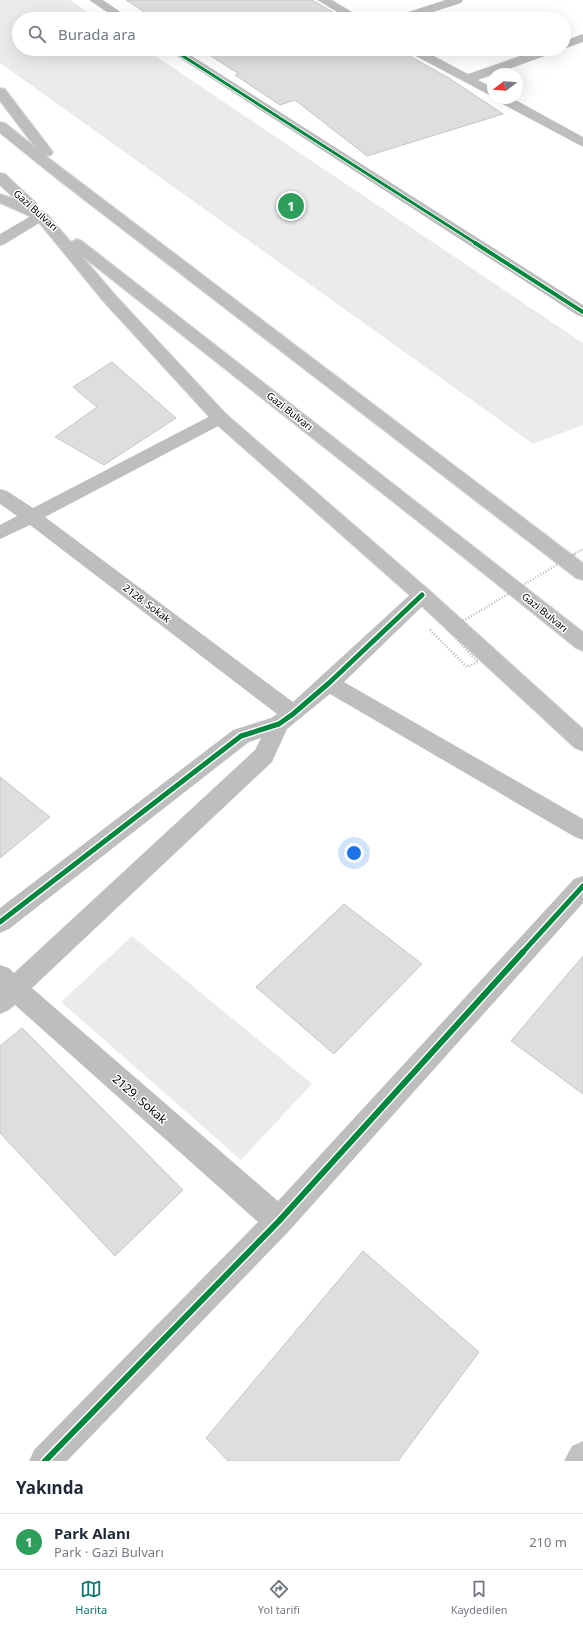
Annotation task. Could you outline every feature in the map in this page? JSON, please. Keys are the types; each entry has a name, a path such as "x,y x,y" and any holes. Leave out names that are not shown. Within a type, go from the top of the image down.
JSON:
{"main road":[{"path":"95,0 114,12"},
{"path":"323,0 345,12"},
{"path":"421,12 457,0"},
{"path":"571,42 583,38"},
{"path":"183,56 583,312"},
{"path":"425,56 487,90"},
{"path":"468,79 532,56"},
{"path":"0,92 66,179"},
{"path":"513,104 583,143"},
{"path":"0,126 66,179 583,573"},
{"name":"Gazi Bulvarı","path":"0,177 41,216 475,556 583,643"},
{"path":"0,198 41,216 110,299 220,418 422,595 583,742"},
{"path":"0,240 41,216"},
{"path":"0,533 220,418"},
{"name":"2128. Sokak","path":"0,495 31,516 286,719"},
{"path":"0,922 241,736 286,719 329,683 422,595"},
{"path":"329,683 583,830"},
{"path":"5,989 264,756 286,719"},
{"path":"45,1461 279,1221 583,886"},
{"name":"2129. Sokak","path":"5,989 279,1221"}],"street":[{"path":"580,1461 583,1457"}],"path":[{"path":"430,630 467,667 478,662 448,630 583,549"}],"shaded area":[{"path":"0,0 70,0 88,12 12,12 12,56 155,56 583,343 583,425 533,444 0,63"},
{"path":"132,936 312,1084 241,1160 61,1002"}],"building":[{"path":"126,0 312,0 333,12 144,12"},
{"path":"211,56 410,56 449,78 503,114 367,156 295,100 280,105 235,75 239,74"},
{"path":"112,362 176,418 104,465 55,437 97,407 73,387"},
{"path":"0,777 50,817 0,858"},
{"path":"344,904 422,964 334,1054 256,987"},
{"path":"583,956 583,1094 511,1041"},
{"path":"22,1028 183,1190 115,1256 0,1133 0,1046"},
{"path":"363,1251 479,1352 398,1461 228,1461 206,1438"}],"cycle path":[{"path":"183,56 583,312"},
{"path":"0,922 241,736 279,724 293,714 329,683 422,595"},
{"path":"45,1461 279,1221 583,886"}],"place":[{"name":"Park Alanı","path":"291,206"}]}
